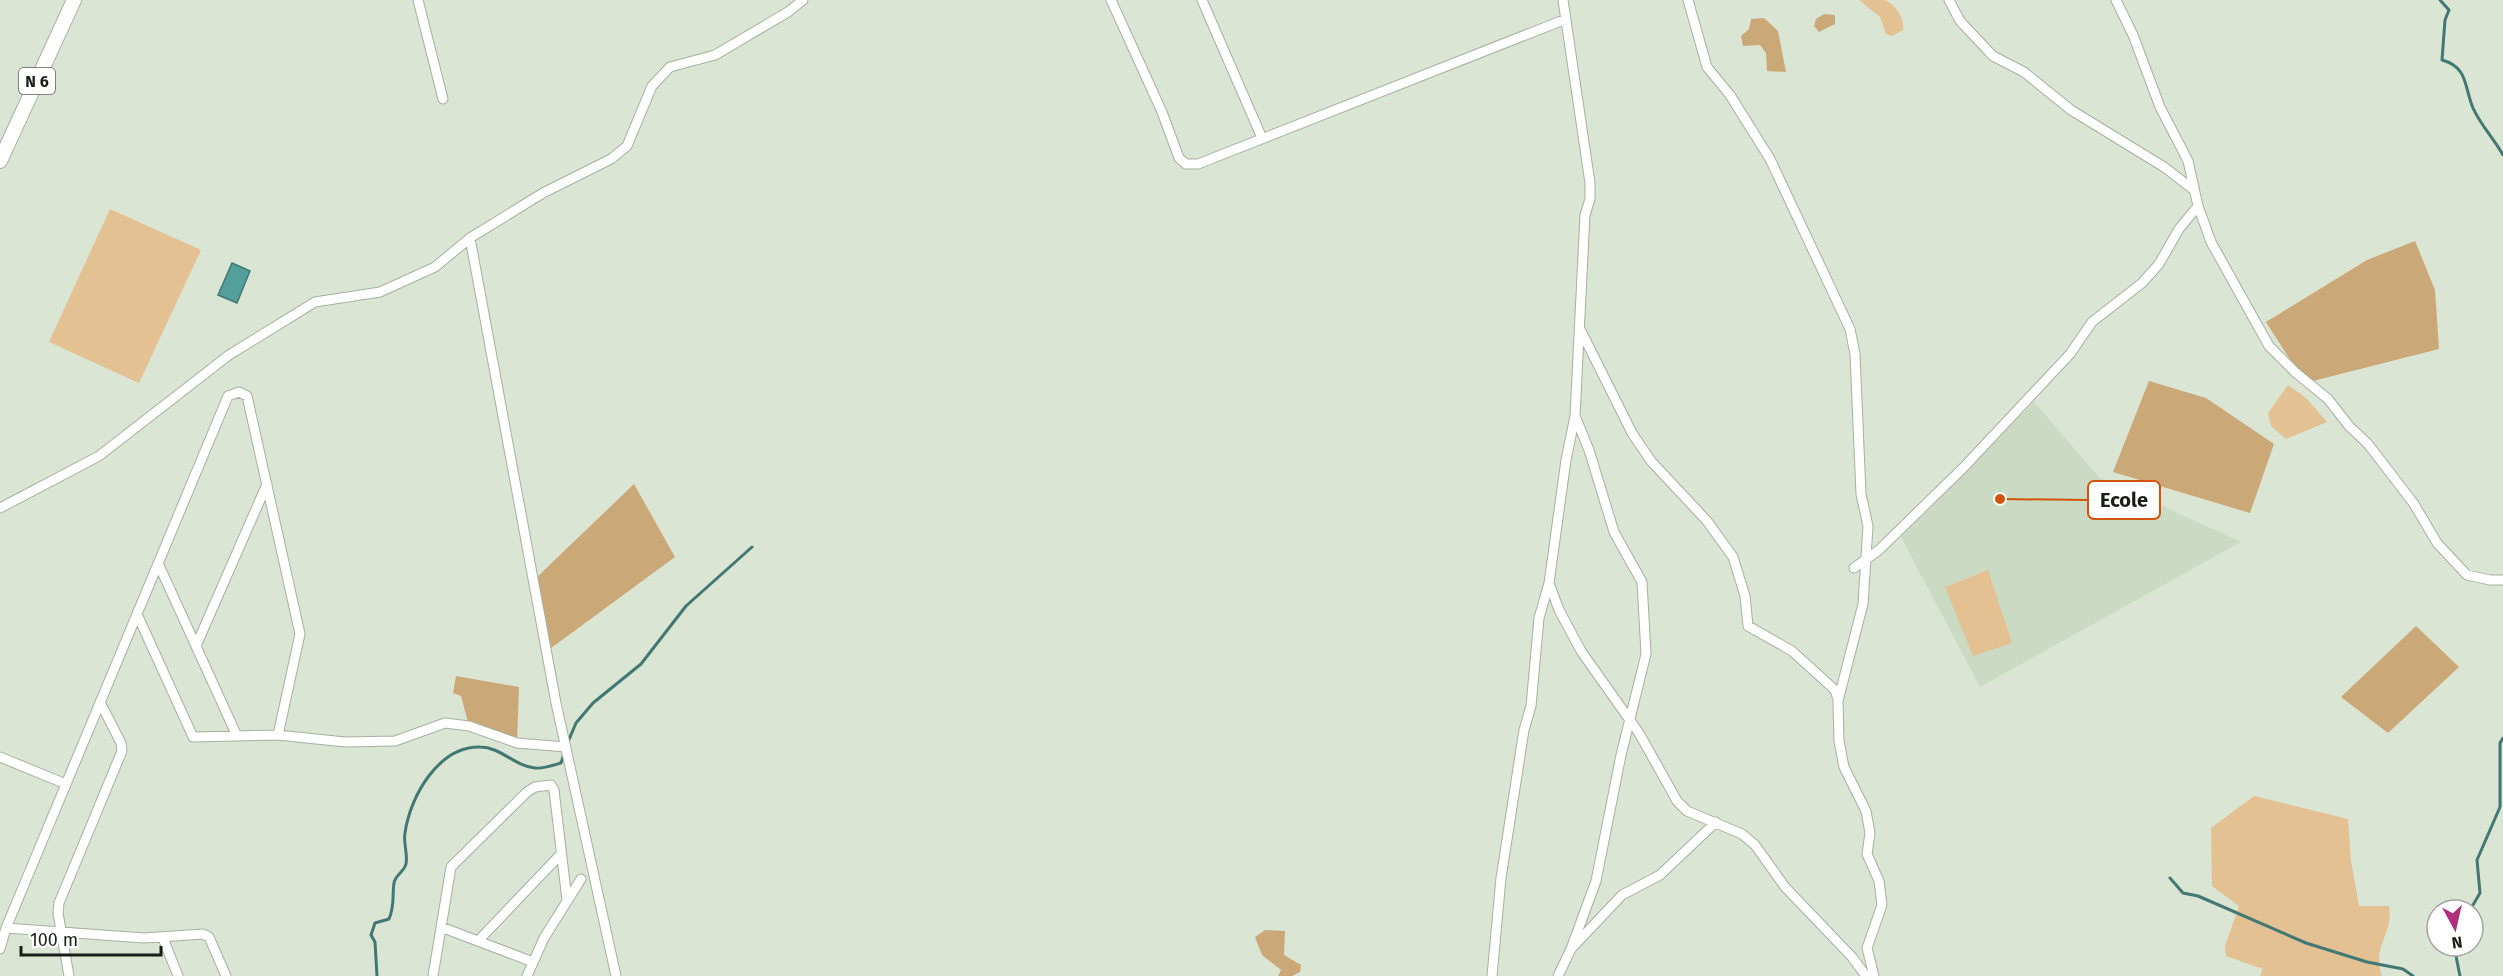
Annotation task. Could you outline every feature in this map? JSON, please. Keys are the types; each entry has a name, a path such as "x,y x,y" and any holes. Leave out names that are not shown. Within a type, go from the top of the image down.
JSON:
{"main road":[{"name":"N 6","path":"0,162 74,0"}],"street":[{"path":"418,0 443,99"},
{"path":"0,507 99,456 229,355 315,302 380,292 435,267 470,238 543,193 611,159 627,146 652,86 670,67 715,55 788,12 803,0"},
{"path":"1111,0 1162,112 1179,158 1186,164 1198,164 1566,19"},
{"path":"1202,0 1262,138"},
{"path":"1492,976 1501,878 1524,730 1532,706 1539,618 1549,583 1566,460 1575,416 1585,215 1590,199 1590,183 1563,0"},
{"path":"1688,0 1707,67 1730,95 1770,159 1850,328 1855,354 1861,494 1868,526 1863,604 1838,701"},
{"path":"1949,0 1960,21 1993,56 2024,72 2078,115 2158,163 2194,190"},
{"path":"2116,0 2133,35 2160,107 2188,161 2198,206 2211,242 2269,346 2295,372 2328,399 2349,426 2368,444 2414,504 2437,543 2467,575 2503,580"},
{"path":"1854,568 1887,544 1964,467 2070,354 2092,322 2142,283 2159,264 2179,229 2198,206"},
{"path":"470,238 566,747 616,976"},
{"path":"1579,328 1632,433 1651,461 1707,521 1732,557 1745,596 1748,626 1792,651 1835,690 1838,701 1839,741 1844,767 1866,811 1870,833 1868,854 1880,881 1882,905 1867,948 1874,976"},
{"path":"0,949 6,928 228,396 239,392 247,396 300,634 278,735"},
{"path":"1558,976 1571,949 1596,881 1621,755 1646,654 1642,582 1614,532 1589,450 1575,416"},
{"path":"195,646 267,484"},
{"path":"158,563 237,736"},
{"path":"1549,583 1558,610 1581,651 1631,721 1677,801 1693,815 1742,834 1755,845 1785,887 1852,957 1866,976"},
{"path":"137,614 193,737 278,735 345,741 395,741 445,723 469,726 517,743 566,747"},
{"path":"69,976 58,913 59,903 122,751 121,743 100,702"},
{"path":"0,757 66,784"},
{"path":"433,976 451,867 535,787 551,785 554,790 567,900"},
{"path":"1571,949 1622,895 1660,875 1716,822"},
{"path":"478,941 561,854"},
{"path":"527,976 567,900 581,879"},
{"path":"441,927 533,962"},
{"path":"6,928 163,938 203,934 209,937 226,976"},
{"path":"163,938 178,976"}],"shaded area":[{"path":"1859,0 1887,1 1901,16 1903,30 1892,36 1886,34 1880,17"},
{"path":"1824,14 1835,15 1835,24 1819,32 1814,26 1816,19"},
{"path":"1764,18 1778,31 1786,72 1767,71 1766,53 1760,45 1743,46 1741,36 1749,29 1751,19"},
{"path":"110,209 201,250 139,383 49,342"},
{"path":"2415,241 2435,290 2439,349 2305,383 2266,322 2367,260"},
{"path":"2149,381 2206,398 2274,444 2250,513 2113,472"},
{"path":"2288,385 2306,398 2327,422 2286,439 2271,426 2268,413"},
{"path":"2034,402 2099,477 2241,542 1980,687 1901,537"},
{"path":"634,484 675,557 547,651 535,579"},
{"path":"1988,570 2012,643 1973,656 1945,587"},
{"path":"2416,626 2459,667 2388,733 2341,697"},
{"path":"456,676 519,687 517,743 469,726 461,696 453,693"},
{"path":"2254,796 2348,819 2351,861 2359,906 2389,906 2390,916 2379,956 2382,976 2260,976 2263,969 2226,956 2225,946 2239,906 2212,886 2211,828"},
{"path":"1265,930 1285,931 1284,955 1301,965 1300,972 1292,976 1278,976 1281,970 1262,955 1255,937"}],"water":[{"path":"232,263 250,271 237,303 218,295"}],"waterway":[{"path":"2440,0 2449,10 2445,20 2442,60 2457,67 2461,72 2476,114 2503,155"},
{"path":"568,742 576,723 593,703 641,664 686,606 752,547"},
{"path":"2477,898 2480,893 2477,860 2500,807 2500,743 2503,738"},
{"path":"377,976 375,942 371,935 375,923 389,919 391,914 395,880 406,864 405,837 408,819 420,789 429,776 440,764 465,749 488,748 527,767 538,768 561,763 564,754"},
{"path":"2170,878 2183,893 2198,896 2306,943 2367,962 2403,969 2413,976"},
{"path":"2456,958 2460,976"}],"place":[{"name":"Ecole","path":"2000,499"}]}
